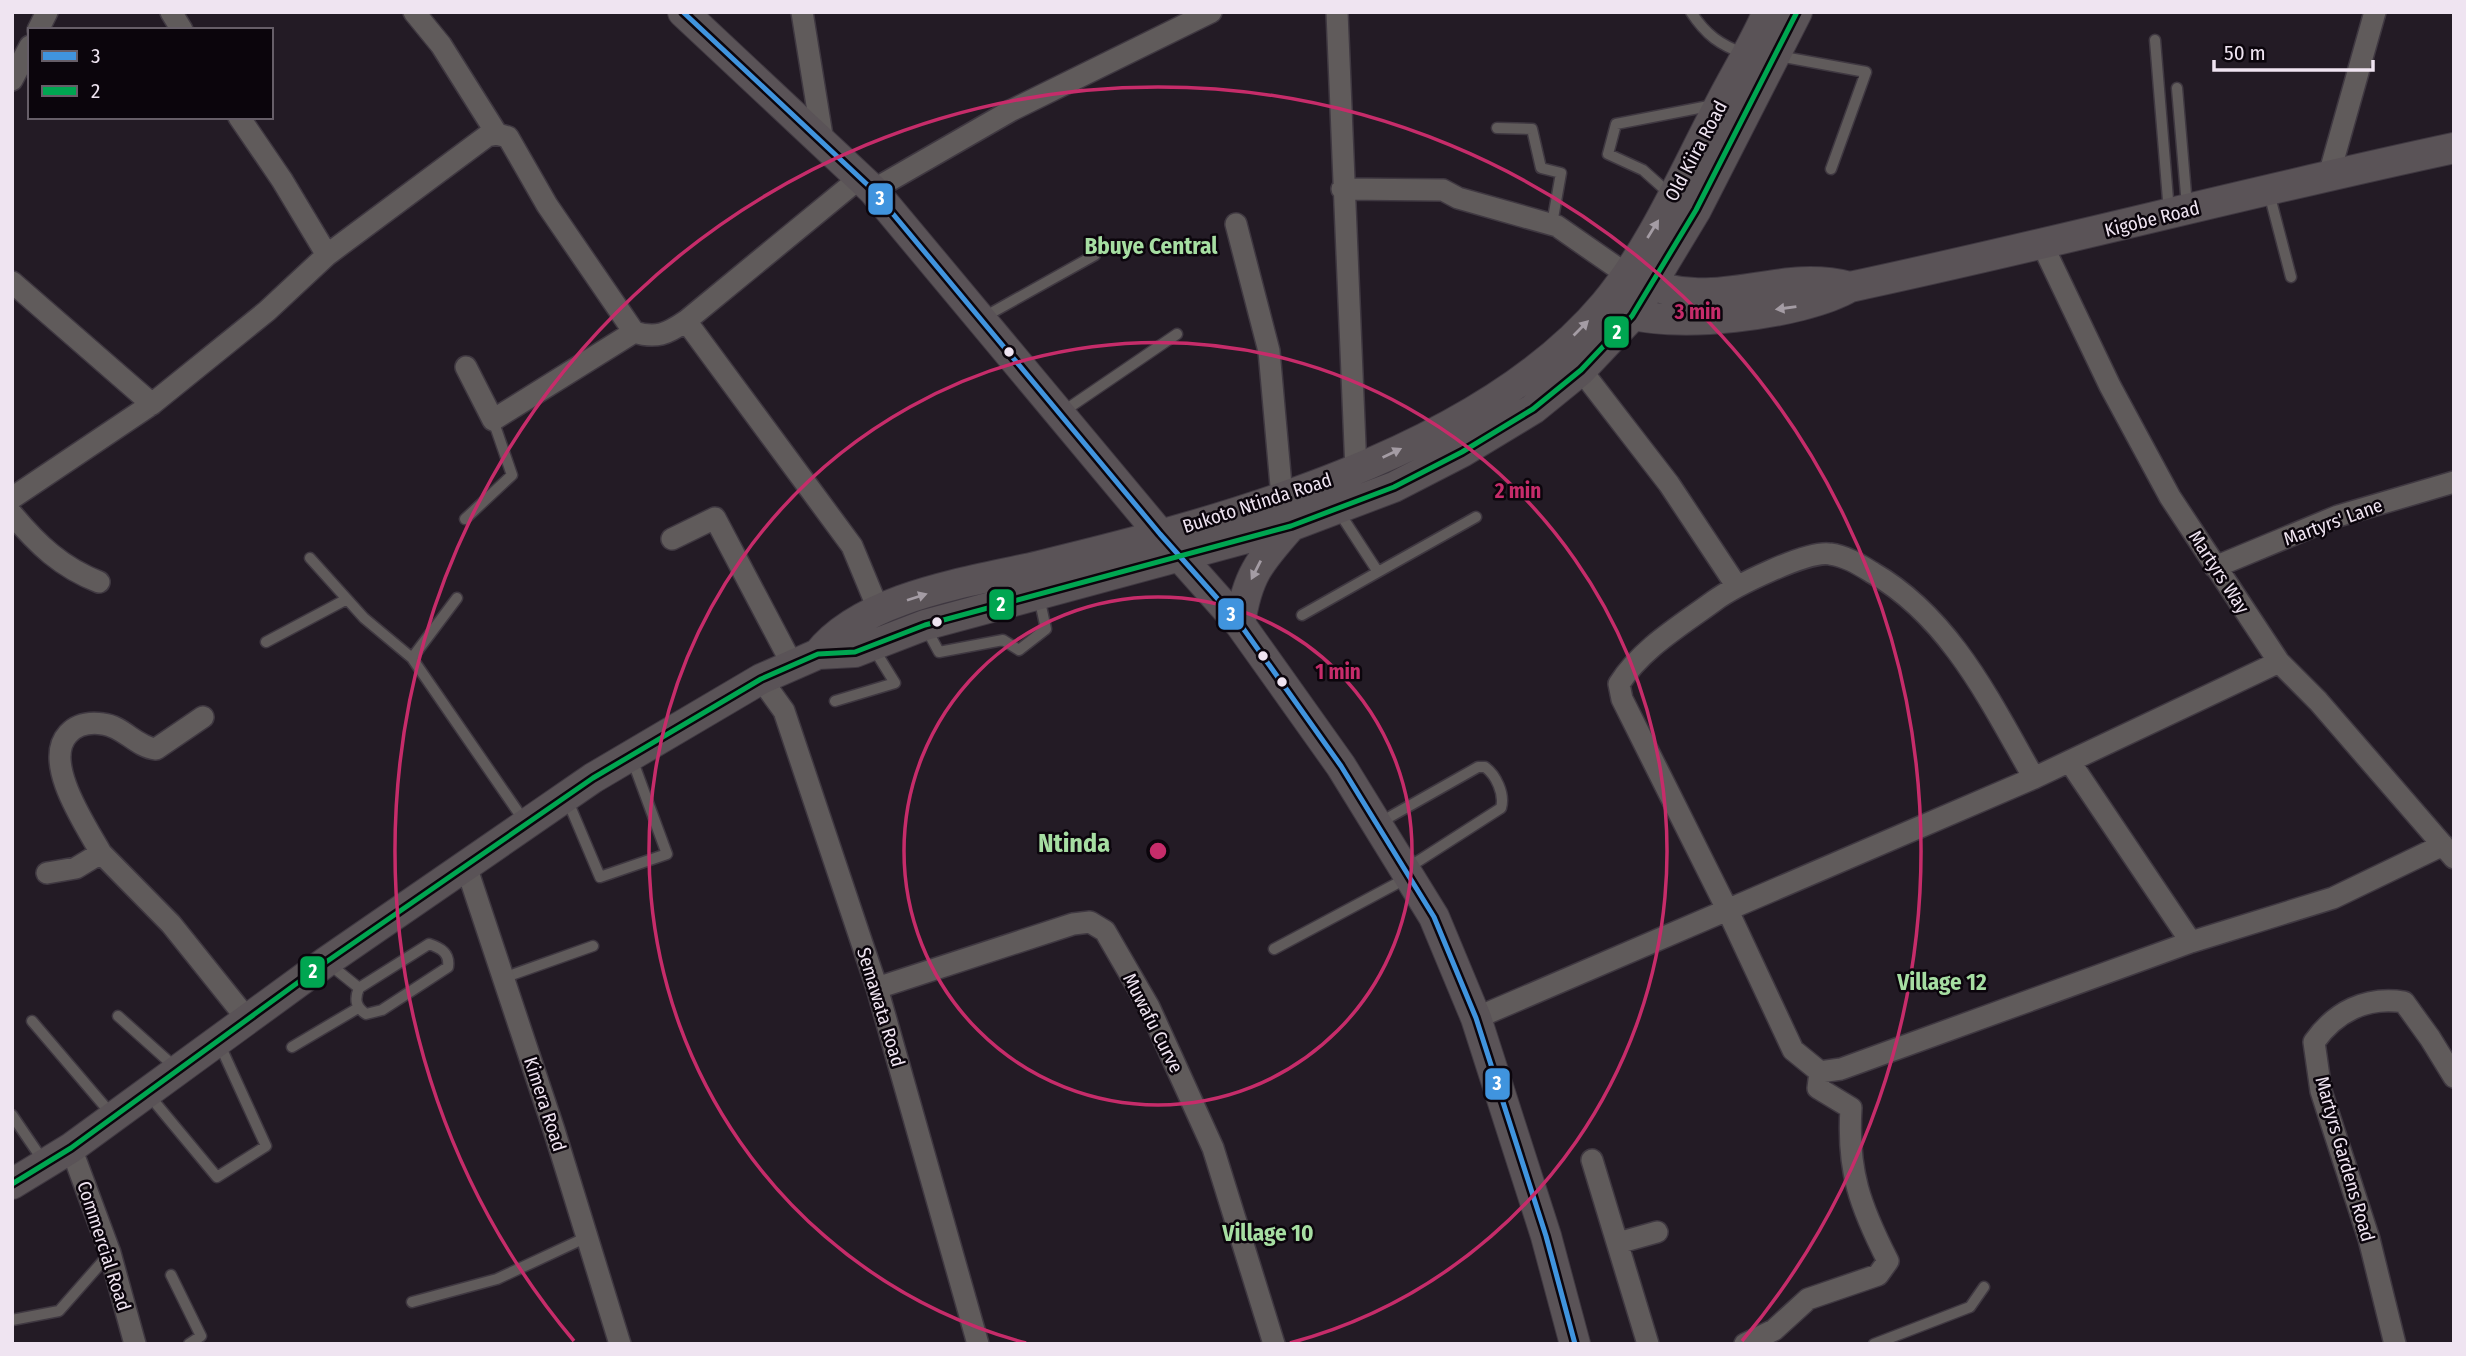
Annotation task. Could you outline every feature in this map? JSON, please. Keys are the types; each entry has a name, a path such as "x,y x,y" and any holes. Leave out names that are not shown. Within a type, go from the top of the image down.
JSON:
{"main road":[{"path":"683,12 867,184 1160,534 1240,624 1379,823 1434,917 1476,1018 1546,1236 1575,1344"},
{"name":"Old Kiira Road","path":"1624,288 1748,55 1768,12"},
{"name":"Old Kiira Road","path":"1624,288 1696,210 1777,56 1797,12"},
{"name":"Kigobe Road","path":"1850,288 1829,282 1810,281 1717,295 1688,295 1624,288 1632,316 1709,319 1797,306 1831,298 1850,288 2043,246 2329,174 2454,148"},
{"name":"Bukoto Ntinda Road","path":"12,1184 114,1118 326,962 566,796 761,679 805,659 846,626 879,611 970,582 1160,534 1282,497 1356,470 1448,425 1516,384 1562,347 1624,288"},
{"name":"Bukoto Ntinda Road","path":"805,659 872,647 925,625 1039,597 1291,526 1394,486 1462,452 1533,409 1581,370 1632,316"},
{"path":"1240,624 1245,594 1258,563 1291,526"}],"street":[{"path":"39,28 47,12"},
{"path":"171,12 181,28"},
{"path":"414,12 441,45 497,134"},
{"path":"802,12 823,142"},
{"path":"1337,12 1342,189 1356,470"},
{"path":"2329,174 2375,12"},
{"path":"12,498 152,404 267,311 327,255 487,136 497,134 508,137 554,217 634,332 650,337 667,335 867,184 1205,14"},
{"path":"12,80 28,50"},
{"path":"240,119 282,180 327,255"},
{"path":"1342,189 1443,190 1480,205 1552,224 1624,288"},
{"path":"1236,224 1269,351 1282,497"},
{"name":"Martyrs Way","path":"2043,246 2116,397 2170,497 2278,662 2318,701 2448,851"},
{"path":"12,282 152,404"},
{"path":"686,321 852,546 879,611"},
{"path":"466,367 493,420 634,332"},
{"path":"1581,370 1669,484 1737,585"},
{"name":"Martyrs' Lane","path":"2215,567 2338,516 2454,482"},
{"path":"12,514 37,545 71,571 99,582"},
{"path":"672,539 715,518 805,659"},
{"path":"2034,778 1973,672 1940,628 1899,587 1852,561 1827,553 1737,585 1631,664 1619,684 1622,699 1728,911 1793,1050 1820,1072 1841,1069 2191,942 2333,898 2448,851"},
{"path":"1476,1018 2034,778 2278,662"},
{"name":"Semawata Road","path":"761,679 784,711 877,988 978,1344"},
{"path":"203,717 156,748 143,745 114,725 78,725 64,739 59,750 70,799 101,853 171,924 248,1020"},
{"path":"2070,762 2191,942"},
{"path":"47,873 76,868 101,853"},
{"name":"Kimera Road","path":"466,866 620,1344"},
{"name":"Muwafu Curve","path":"877,988 1073,924 1090,922 1105,931 1149,1007 1213,1148 1274,1344"},
{"name":"Martyrs Gardens Road","path":"2395,1344 2369,1239 2321,1091 2314,1042 2341,1012 2374,1001 2404,1002 2454,1077"},
{"path":"1745,1344 1774,1330 1808,1299 1878,1275 1888,1261 1865,1216 1856,1182 1849,1147 1851,1108 1818,1088 1820,1072"},
{"name":"Commercial Road","path":"71,1148 110,1253 135,1344"},
{"path":"1592,1160 1648,1344"},
{"path":"1618,1243 1657,1232"}],"lane":[{"path":"1691,12 1704,33 1722,46 1748,55"},
{"path":"2155,40 2178,212"},
{"path":"1777,56 1866,72 1831,169"},
{"path":"2177,88 2178,212"},
{"path":"1673,197 1643,170 1608,154 1616,124 1720,104"},
{"path":"1497,128 1532,129 1541,167 1561,173 1552,224"},
{"path":"2268,190 2291,277"},
{"path":"981,318 1095,256"},
{"path":"1061,413 1177,334"},
{"path":"465,519 512,475 493,420"},
{"path":"1338,509 1378,572"},
{"path":"1302,615 1476,517"},
{"path":"310,558 364,618 412,658 527,824"},
{"path":"925,625 939,652 1003,640 1019,650 1046,629 1039,597"},
{"path":"412,658 457,598"},
{"path":"266,642 347,599"},
{"path":"835,701 895,683 872,647"},
{"path":"566,796 600,877 667,854 630,756"},
{"path":"1274,949 1407,873 1501,808 1502,799 1495,778 1485,767 1478,767 1379,823"},
{"path":"429,944 439,947 449,960 448,967 382,1010 366,1014 358,1008 355,997 359,988 429,944"},
{"path":"503,978 593,946"},
{"path":"326,962 359,988"},
{"path":"292,1047 358,1008"},
{"path":"118,1016 180,1071"},
{"path":"32,1021 114,1118"},
{"path":"148,1094 217,1177 266,1146 219,1043"},
{"path":"12,1115 46,1164"},
{"path":"412,1302 497,1279 587,1237"},
{"path":"12,1320 59,1311 110,1253"},
{"path":"172,1275 201,1336 189,1344"},
{"path":"1874,1344 1970,1307 1984,1287"}],"transit line":[{"name":"3","path":"683,12 873,190 1160,534 1240,624 1341,766 1434,917 1476,1018 1546,1236 1575,1344"},
{"name":"2","path":"12,1184 71,1148 326,962 593,778 761,679 818,654 855,652 925,625 1291,526 1394,487 1462,452 1533,409 1581,370 1632,316 1696,210 1797,12"}],"district":[{"name":"Bbuye Central","path":"1151,246"},
{"name":"Ntinda","path":"1074,843"},
{"name":"Village 12","path":"1942,982"},
{"name":"Village 10","path":"1268,1233"}]}
